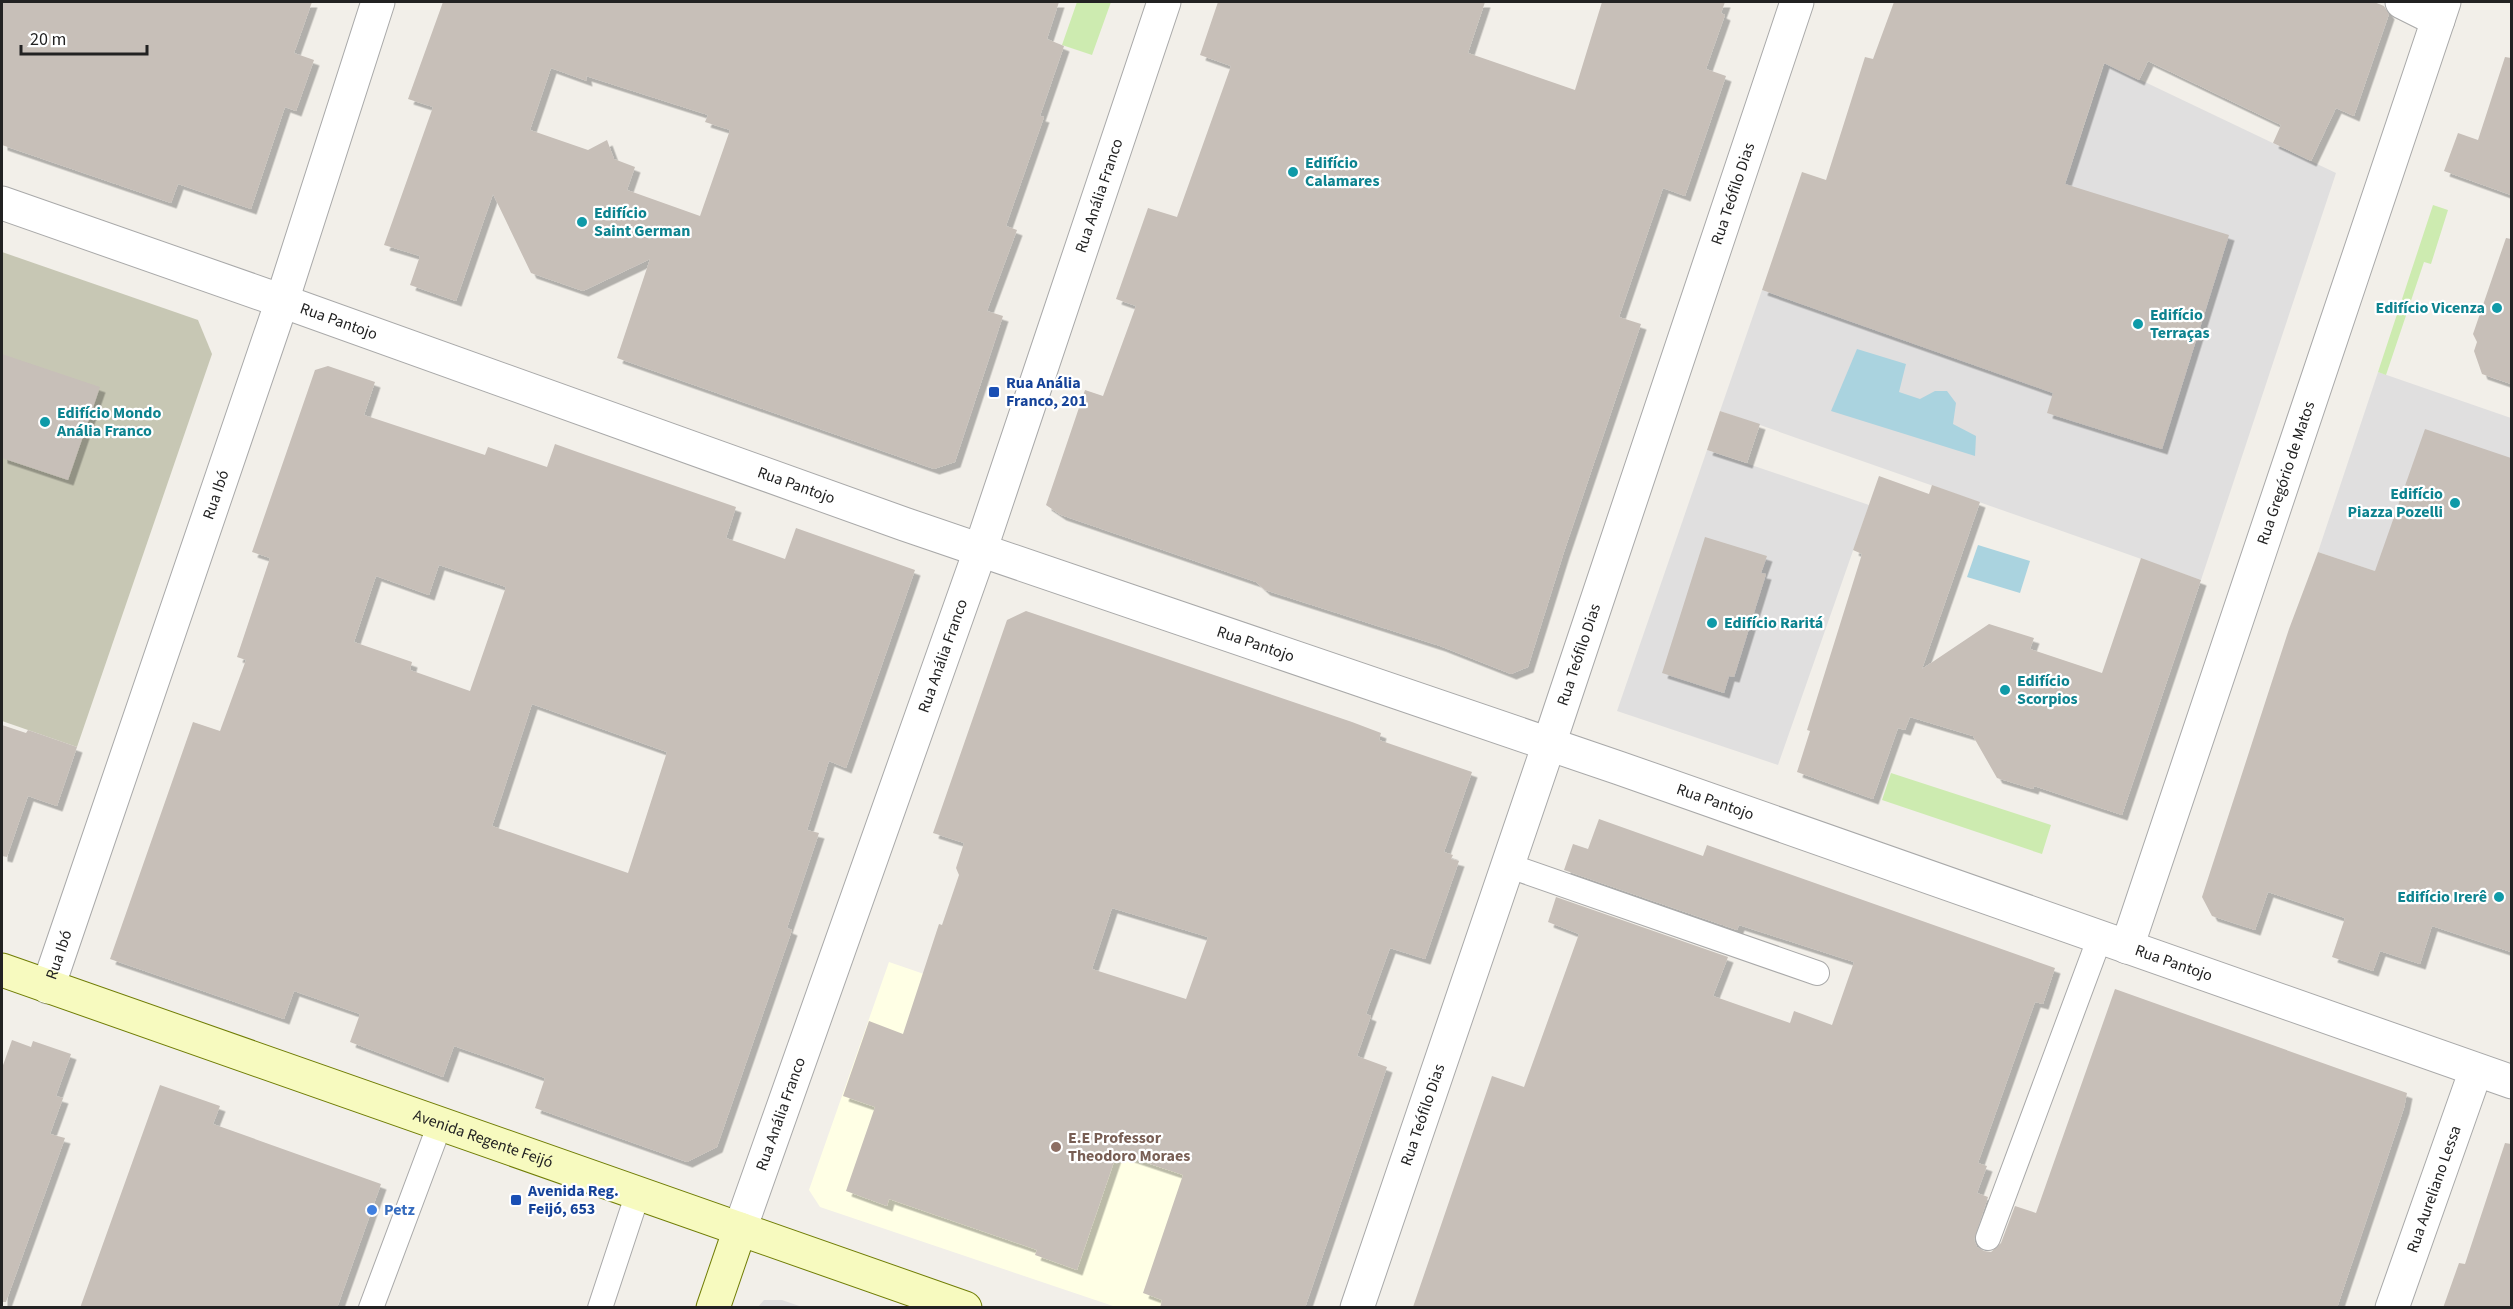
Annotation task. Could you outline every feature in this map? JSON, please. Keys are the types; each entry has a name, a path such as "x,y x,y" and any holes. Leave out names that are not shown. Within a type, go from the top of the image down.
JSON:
{"main road":[{"name":"Avenida Regente Feijó","path":"2,970 965,1308"},
{"name":"Rua Anália Franco","path":"713,1308 740,1229"}],"street":[{"name":"Rua Ibó","path":"48,987 282,300 378,2"},
{"name":"Rua Anália Franco","path":"740,1229 980,551 1164,2"},
{"name":"Rua Teófilo Dias","path":"1357,1308 1549,744 1797,2"},
{"path":"2402,2 2441,10"},
{"name":"Rua Gregório de Matos","path":"2114,942 2441,10"},
{"name":"Rua Pantojo","path":"2,203 282,300 980,551 1549,744 2511,1082"},
{"name":"Rua Aureliano Lessa","path":"2392,1308 2476,1070"}],"lane":[{"path":"1507,865 1817,974"},
{"path":"1988,1238 2114,942"},
{"path":"371,1308 440,1124"},
{"path":"600,1308 638,1193"}],"shaded area":[{"path":"2105,63 2336,173 2201,580 1720,411 1762,290 1999,373"},
{"path":"2,252 198,320 212,354 77,747 2,721"},
{"path":"2378,372 2511,418 2511,617 2318,552"},
{"path":"1707,450 1869,505 1778,765 1617,711"},
{"name":"E.E Professor Theodoro Moraes","path":"889,962 1302,1104 1231,1307 1116,1307 820,1207 809,1190"},
{"path":"764,1300 782,1300 802,1307 758,1307"}],"green space":[{"path":"1077,2 1111,2 1092,55 1062,45"},
{"path":"2433,205 2448,210 2431,264 2424,262 2386,375 2378,372"},
{"path":"1891,773 2051,825 2042,854 1882,800"}],"water":[{"path":"1857,349 1906,364 1899,392 1920,399 1935,391 1947,391 1956,403 1953,424 1976,436 1975,456 1831,411"},
{"path":"1978,545 2030,561 2020,593 1967,577"}],"building":[{"path":"2,2 312,2 294,53 314,60 296,111 285,107 251,209 178,184 171,203 2,145"},
{"path":"443,2 1059,2 1047,39 1064,46 1040,116 1044,117 1006,226 1017,230 987,311 1003,316 955,462 934,469 617,358 650,259 583,291 531,273 493,194 456,301 410,285 420,256 384,245 433,107 408,99","holes":["551,68 587,81 586,76 708,115 705,122 730,130 700,216 627,190 635,167 614,159 607,140 588,150 530,130"]},
{"path":"1218,2 1485,2 1468,53 1575,90 1602,2 1725,2 1721,13 1725,15 1706,69 1726,76 1685,196 1663,188 1619,317 1641,324 1528,667 1511,674 1440,646 1265,590 1256,582 1061,515 1046,505 1085,390 1103,396 1136,306 1116,299 1148,208 1177,217 1231,66 1200,55"},
{"path":"1894,2 2374,2 2384,6 2389,14 2354,116 2336,108 2311,161 2273,143 2281,125 2148,61 2139,80 2104,63 2065,184 2229,235 2162,449 2047,413 2053,393 1762,290 1802,172 1826,180 1865,57 1873,59"},
{"path":"2505,57 2511,58 2511,195 2444,171 2458,133 2478,140"},
{"name":"Edifício Vicenza","path":"2506,238 2511,239 2511,384 2482,374 2474,351 2477,342 2473,334"},
{"name":"Edifício Mondo Anália Franco","path":"2,354 100,387 68,480 2,458"},
{"path":"328,366 375,382 364,415 485,455 488,447 547,467 555,444 736,507 726,538 785,559 796,528 915,570 846,768 829,761 807,830 819,833 787,928 792,930 717,1147 687,1162 535,1108 545,1078 503,1063 454,1046 443,1077 350,1042 360,1014 294,991 284,1019 110,959 193,722 220,731 246,660 237,657 270,558 252,552 315,370","holes":["439,565 506,587 470,691 410,670 412,662 354,642 376,576 429,595","532,704 667,752 628,873 492,826"]},
{"path":"1720,411 1760,424 1747,463 1707,450"},
{"path":"2425,429 2511,458 2511,952 2432,926 2420,964 2380,951 2373,971 2332,957 2345,918 2268,892 2255,930 2212,916 2202,897 2289,629 2318,552 2375,571"},
{"path":"1879,476 1929,494 1932,485 1980,502 1922,669 1989,624 2034,638 2030,649 2102,673 2141,558 2201,580 2122,815 2034,786 2033,789 1997,778 1973,736 1910,717 1905,730 1898,728 1873,799 1797,772 1810,731 1807,730 1862,554 1853,550"},
{"name":"Edifício Raritá","path":"1705,537 1767,556 1761,573 1766,574 1734,677 1729,676 1724,693 1662,673"},
{"path":"1026,611 1352,722 1381,733 1379,740 1472,772 1444,852 1453,855 1451,859 1459,861 1425,959 1390,948 1366,1014 1371,1016 1357,1056 1387,1067 1305,1308 1160,1308 1162,1300 1143,1293 1183,1175 1117,1153 1077,1270 1035,1255 1037,1250 889,1199 887,1206 846,1191 875,1107 843,1096 869,1021 903,1034 939,924 942,925 959,875 956,868 964,843 933,833 1007,620","holes":["1112,908 1208,937 1186,999 1092,969"]},
{"path":"2,725 26,733 28,730 77,747 57,806 28,796 7,857 2,856"},
{"path":"1599,819 1703,856 1707,845 2055,968 2043,1004 2035,1002 1978,1163 1987,1166 1977,1193 1988,1197 1974,1240 1977,1247 1984,1251 1991,1252 2001,1243 2015,1206 2036,1213 2115,989 2407,1093 2337,1308 1413,1307 1492,1076 1524,1087 1579,934 1548,922 1556,897 1728,957 1713,996 1790,1023 1794,1011 1832,1025 1854,962 1739,925 1737,930 1564,870 1573,844 1588,849"},
{"path":"12,1040 31,1047 33,1041 71,1054 56,1096 63,1098 50,1134 65,1138 6,1302 2,1302 2,1068"},
{"path":"160,1085 220,1106 213,1124 381,1184 337,1308 80,1308"},
{"path":"2505,1143 2511,1144 2511,1308 2443,1308 2459,1263 2465,1264"}],"place":[{"name":"Edifício Calamares","path":"1293,172"},
{"name":"Edifício Saint German","path":"582,222"},
{"name":"Edifício Vicenza","path":"2497,308"},
{"name":"Edifício Terraças","path":"2138,324"},
{"name":"Rua Anália Franco, 201","path":"994,392"},
{"name":"Edifício Mondo Anália Franco","path":"45,422"},
{"name":"Edifício Piazza Pozelli","path":"2455,503"},
{"name":"Edifício Raritá","path":"1712,623"},
{"name":"Edifício Scorpios","path":"2005,690"},
{"name":"Edifício Irerê","path":"2499,897"},
{"name":"E.E Professor Theodoro Moraes","path":"1056,1147"},
{"name":"Avenida Reg. Feijó, 653","path":"516,1200"},
{"name":"Petz","path":"372,1210"}]}
